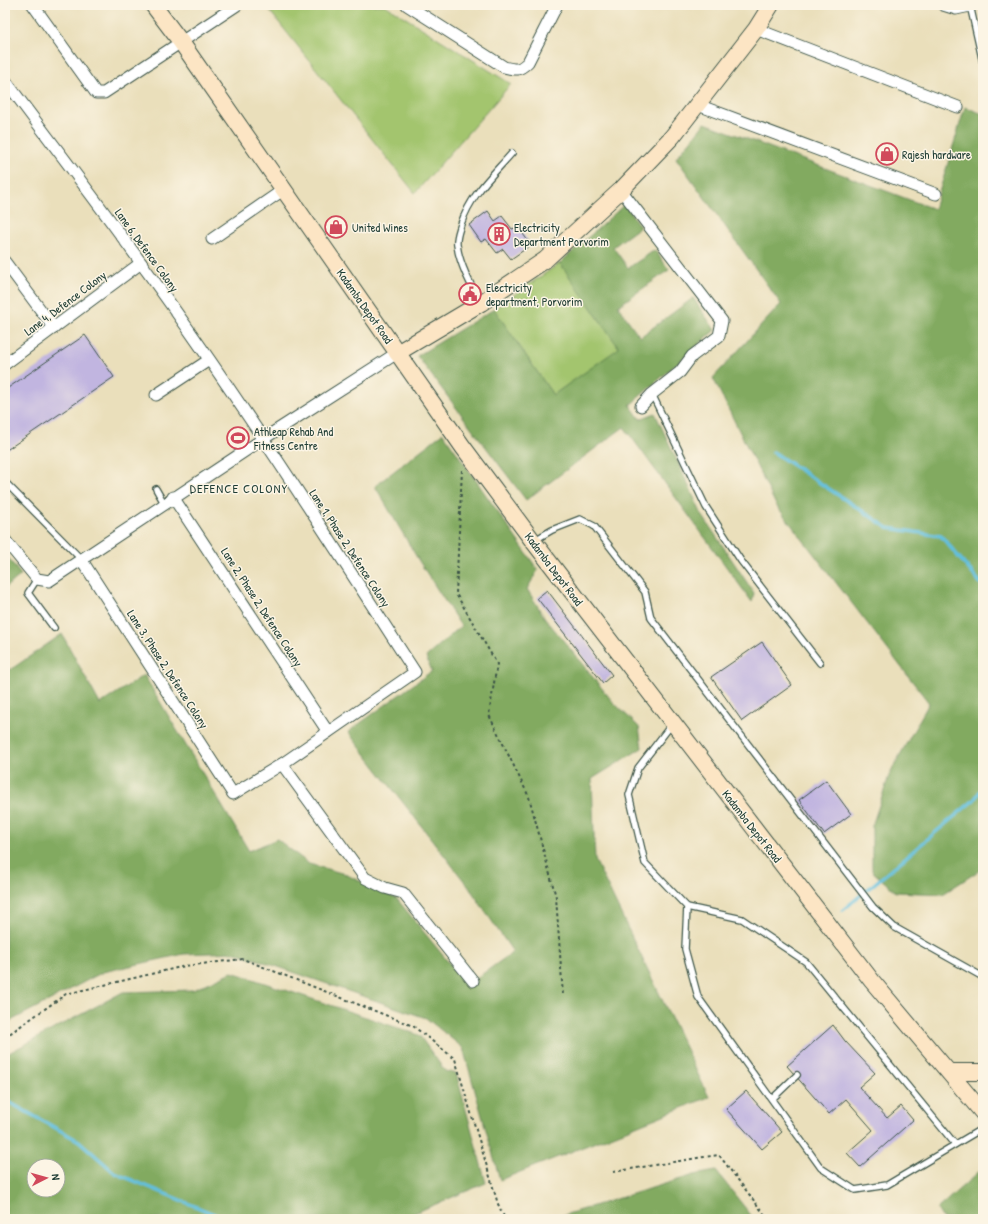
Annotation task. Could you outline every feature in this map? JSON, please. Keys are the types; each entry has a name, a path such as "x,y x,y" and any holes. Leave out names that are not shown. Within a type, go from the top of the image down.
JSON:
{"street":[{"path":"33,5 96,93 104,93 237,5"},
{"name":"Kadamba Depot Road","path":"153,5 181,42 463,447 533,541 672,724 872,981 983,1113"},
{"path":"407,5 504,67 516,70 522,68 528,62 557,5"},
{"path":"5,540 37,579 49,581 263,439 397,353 482,303 545,260 622,190 672,137 756,28 771,5"},
{"path":"943,5 956,9 972,5"},
{"path":"756,28 958,107"},
{"name":"Lane 6, Defence Colony","path":"5,80 141,262 263,439"},
{"path":"698,105 936,194"},
{"path":"212,239 283,190"},
{"path":"622,190 722,321 719,336 692,356 680,372 652,394 641,406"},
{"path":"5,262 54,328"},
{"name":"Lane 4, Defence Colony","path":"5,364 141,262"},
{"path":"156,395 209,360"},
{"name":"Lane 1, Phase 2, Defence Colony","path":"263,439 415,672 328,732"},
{"name":"Lane 2, Phase 2, Defence Colony","path":"169,500 328,732"},
{"name":"Lane 3, Phase 2, Defence Colony","path":"81,559 233,794 282,764"},
{"path":"328,732 282,764 365,878 385,888 403,893 473,981"},
{"path":"948,1072 983,1072"}],"lane":[{"path":"972,5 983,63"},
{"path":"482,303 471,287 464,271 457,245 458,233 465,211 475,194 512,153"},
{"path":"652,394 706,507 741,561 820,662"},
{"path":"5,482 81,559"},
{"path":"156,489 169,500"},
{"path":"533,541 552,530 580,519 594,526 645,592 651,618 872,907 894,927 983,977"},
{"path":"37,579 28,593 54,628"},
{"path":"672,724 638,768 629,795 645,863 688,907 742,919 806,962 956,1144"},
{"path":"688,907 685,949 698,997 821,1168 855,1190 887,1185 983,1128"},
{"path":"772,1099 797,1075"}],"path":[{"path":"462,470 456,594 496,664 489,715 529,797 556,897 563,996"},
{"path":"5,1037 66,994 185,966 243,959 413,1026 455,1059 498,1204 505,1219"},
{"path":"613,1172 719,1155 768,1219"}],"green space":[{"path":"265,5 385,5 511,84 415,193"},
{"path":"965,107 983,114 983,868 943,894 896,892 872,871 872,826 890,773 929,703 776,505 713,378 781,304 676,158 705,123 934,209"},
{"path":"625,204 640,227 613,247 628,268 655,250 669,270 618,306 640,337 693,298 715,330 630,405 640,419 655,413 702,515 754,593 752,602 624,427 526,500 417,356 494,309 553,395 619,348 560,263"},
{"path":"560,263 620,348 553,395 494,309"},
{"path":"443,433 538,570 527,589 545,618 613,702 639,727 642,748 592,779 595,860 709,1097 500,1180 463,1048 426,1018 235,952 184,954 103,972 5,1024 5,663 10,670 62,634 100,704 144,675 249,851 277,839 309,864 345,874 397,899 467,985 513,952 468,886 348,732 432,671 426,657 461,626 419,561 375,486"},
{"path":"6,555 21,575 5,588 5,556"},
{"path":"232,972 419,1035 445,1071 456,1073 486,1183 405,1217 390,1219 5,1219 5,1055 123,992 193,990"},
{"path":"983,1168 983,1219 943,1219 937,1209"},
{"path":"716,1171 754,1219 551,1219 694,1175"}],"building":[{"name":"Electricity Department Porvorim","path":"488,211 495,221 502,216 512,229 518,227 531,245 511,259 503,249 497,253 486,239 481,242 469,225"},
{"path":"85,335 114,377 5,451 5,390"},
{"path":"547,590 612,675 603,683 537,598"},
{"path":"762,642 792,685 742,721 711,677"},
{"path":"826,780 851,814 824,834 799,800"},
{"path":"833,1025 845,1041 875,1073 859,1087 887,1118 901,1106 913,1120 860,1167 847,1153 873,1130 846,1099 829,1114 787,1066"},
{"path":"746,1091 782,1132 762,1149 726,1109"}],"waterway":[{"path":"773,452 888,528 941,536 983,586"},
{"path":"843,910 974,800 983,787"},
{"path":"5,1100 79,1141 115,1173 226,1219"}],"place":[{"name":"Rajesh hardware","path":"887,154"},
{"name":"United Wines","path":"336,227"},
{"name":"Electricity Department Porvorim","path":"499,234"},
{"name":"Electricity department, Porvorim","path":"470,294"},
{"name":"Athleap Rehab And Fitness Centre","path":"238,438"}],"district":[{"name":"DEFENCE COLONY","path":"239,488"}]}
